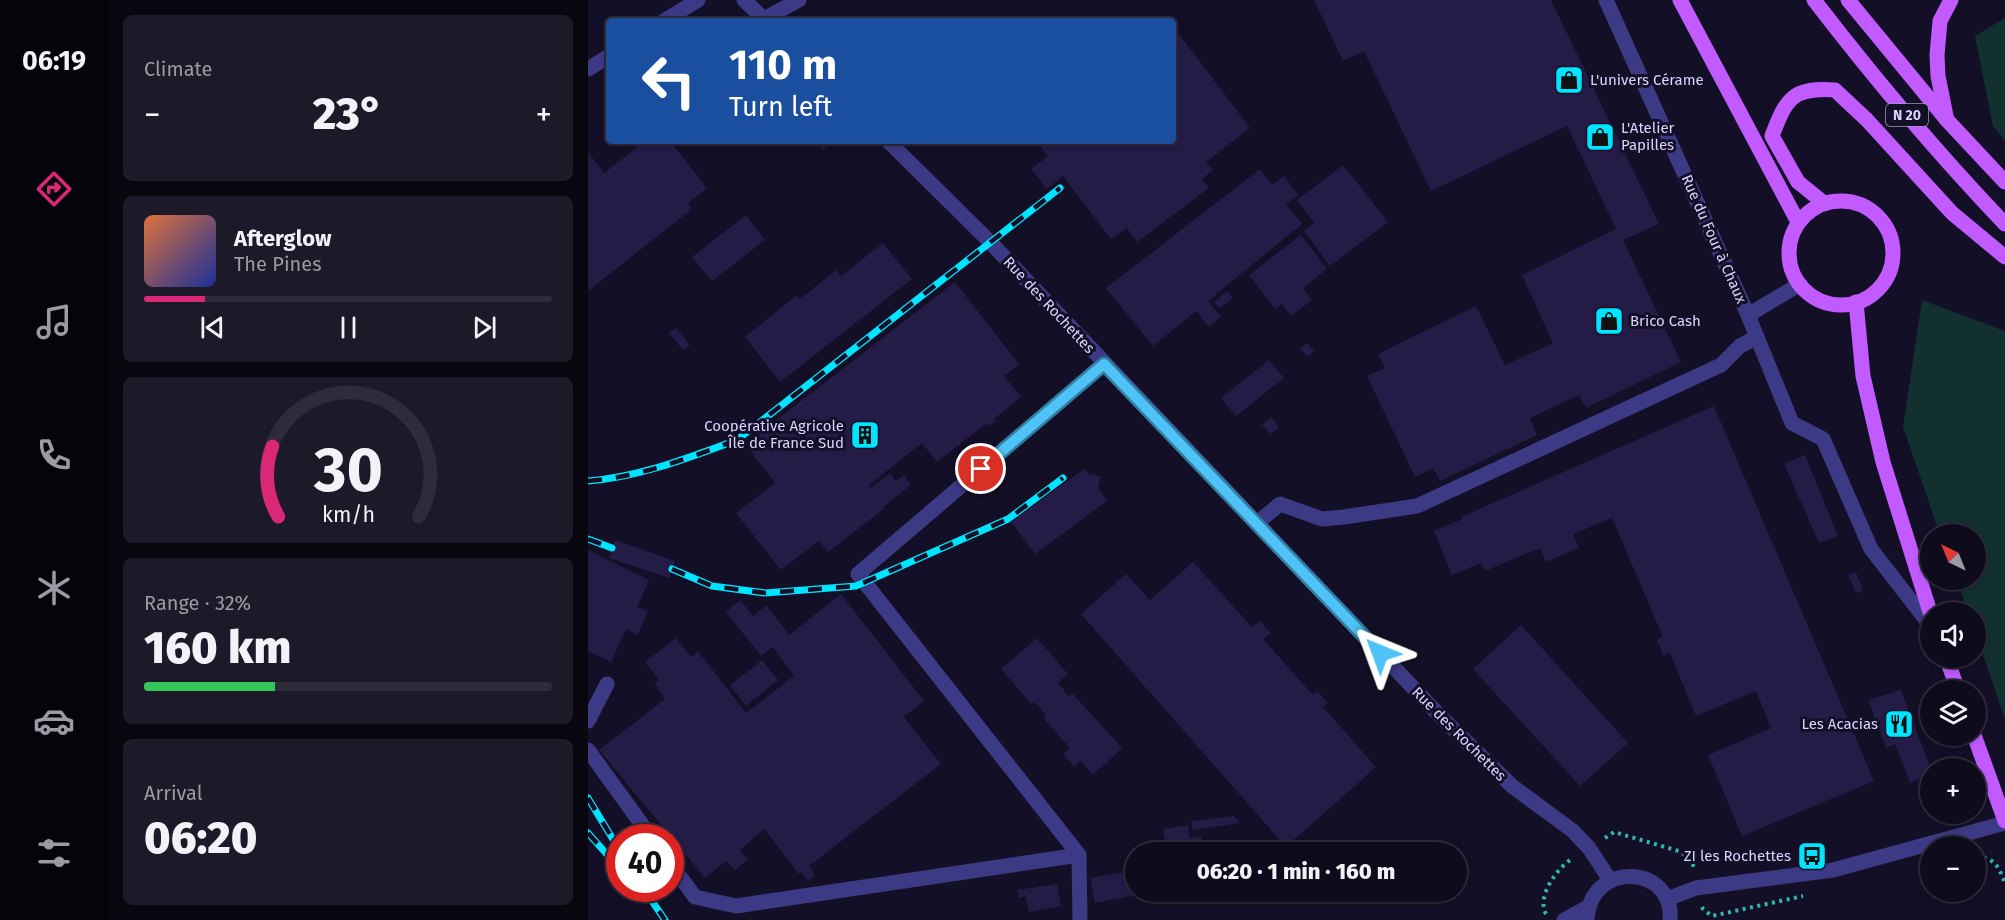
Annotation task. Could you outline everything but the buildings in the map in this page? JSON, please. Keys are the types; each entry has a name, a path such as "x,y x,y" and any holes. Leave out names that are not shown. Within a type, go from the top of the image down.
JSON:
{"main road":[{"path":"1680,0 1798,222"},
{"name":"N 20","path":"1814,0 1850,47 1948,164 2005,224"},
{"name":"N 20","path":"1848,0 1946,119 2005,182"},
{"path":"1946,119 1938,76 1937,55 1940,21 1951,0"},
{"path":"1824,203 1798,182 1772,136 1781,111 1790,98 1813,88 1835,90 1867,120 1952,213 2005,257"},
{"path":"1840,201 1857,203 1871,210 1883,222 1890,236 1893,253 1887,276 1871,295 1856,302 1840,305 1825,302 1811,295 1800,284 1792,270 1789,253 1791,237 1798,222 1809,211 1824,203 1840,201"},
{"path":"1856,302 1863,376 1883,462 1927,602"},
{"path":"1978,746 2005,822"}],"street":[{"path":"669,18 698,0"},
{"path":"744,0 763,18"},
{"path":"768,18 799,0"},
{"name":"Rue du Four à Chaux","path":"1606,0 1748,315 1792,423 1823,439 1870,549 1920,612"},
{"path":"588,69 606,58"},
{"name":"Rue des Rochettes","path":"891,144 990,242 1441,717 1512,786 1573,831 1589,848 1610,880"},
{"path":"1748,315 1800,284"},
{"path":"1257,523 1280,504 1322,519 1417,506 1721,366 1740,346 1757,337"},
{"path":"1080,920 1079,855 858,573 1104,364"},
{"path":"588,721 607,684"},
{"path":"588,750 642,824"},
{"path":"1667,899 1696,888 1833,870 2005,822"},
{"path":"684,882 695,897 736,906 1079,855"},
{"path":"1564,920 1588,914 1593,896 1610,880 1633,876 1655,885 1667,899 1670,920"}],"path":[{"path":"1986,857 1990,858 1999,869 2005,883"}],"green space":[{"path":"2005,18 2005,141 1993,126 1975,36"},
{"path":"1922,300 2005,331 2005,719 1986,664 1986,602 1964,602 1960,590 1986,590 1986,524 1937,524 1903,427"}],"railway":[{"path":"588,481 645,471 737,440 1060,188"},
{"path":"672,569 712,586 765,593 856,586 1008,519 1063,478"},
{"path":"588,539 612,548"},
{"path":"588,798 606,828"},
{"path":"588,833 606,853"},
{"path":"653,902 665,920"}],"place":[{"name":"L'univers Cérame","path":"1569,80"},
{"name":"L'Atelier Papilles","path":"1600,137"},
{"name":"Brico Cash","path":"1609,321"},
{"name":"Coopérative Agricole Île de France Sud","path":"865,435"},
{"name":"Les Acacias","path":"1899,724"},
{"name":"ZI les Rochettes","path":"1812,856"}],"route":[{"path":"981,469 1104,364 1380,653"}]}
